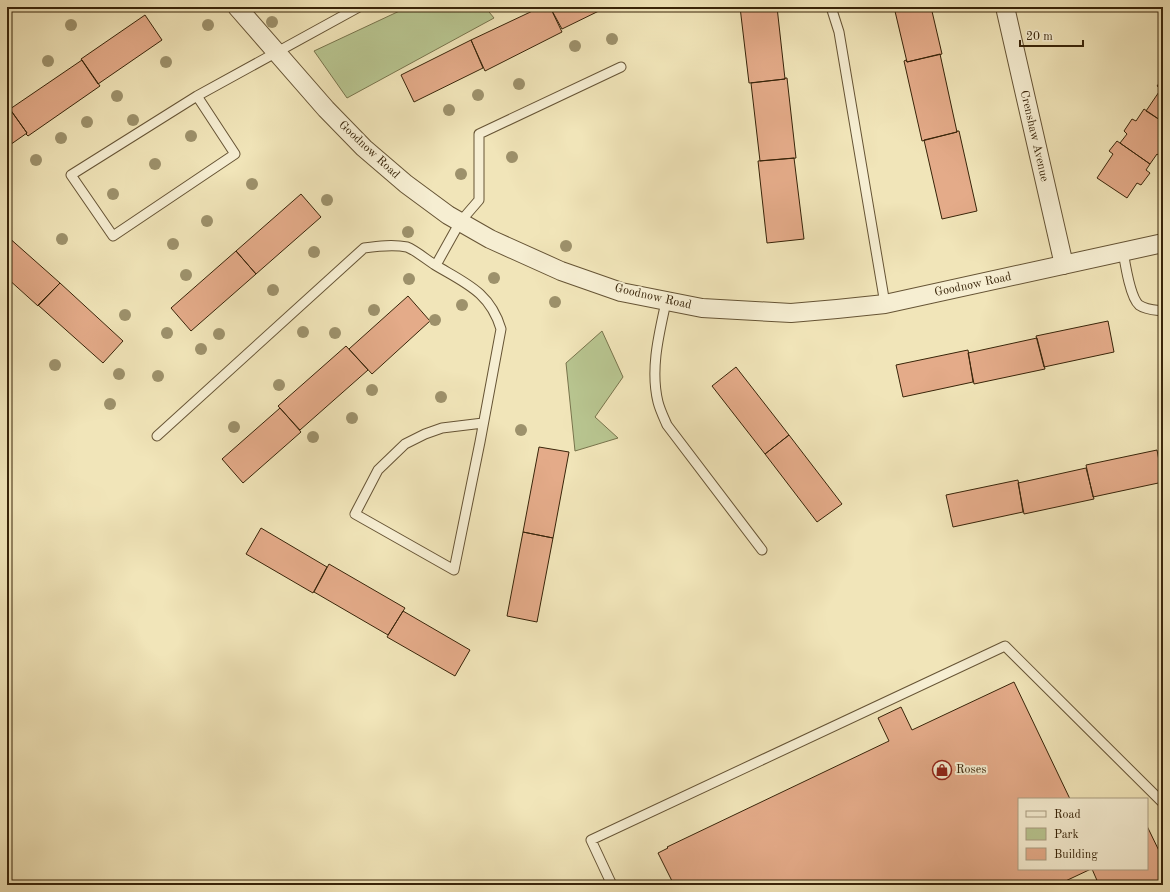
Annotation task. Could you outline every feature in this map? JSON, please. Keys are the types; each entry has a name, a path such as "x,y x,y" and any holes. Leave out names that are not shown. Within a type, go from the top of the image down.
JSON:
{"street":[{"name":"Goodnow Road","path":"237,7 326,109 364,148 406,184 448,215 490,240 561,271 620,292 702,308 791,313 885,304 1163,243"},
{"name":"Crenshaw Avenue","path":"1005,7 1064,265"}],"lane":[{"path":"197,96 235,154 113,236 71,175 197,96 359,7"},
{"path":"831,7 839,32 885,304"},
{"path":"436,265 460,222 479,200 479,134 621,67"},
{"path":"157,436 364,248 392,245 408,248 477,290 491,306 501,329 483,423 454,570 355,514 378,470 405,444 425,434 442,428 483,423"},
{"path":"1123,251 1130,286 1138,304 1149,310 1163,311"},
{"path":"666,302 658,341 655,377 658,402 667,425 762,550"},
{"path":"612,885 591,840 1005,646 1163,803"}],"green space":[{"path":"408,7 485,7 494,18 347,98 314,51"},
{"path":"7,300 8,301 9,363 7,362"},
{"path":"602,331 623,377 595,417 618,438 575,451 566,363"}],"building":[{"path":"541,7 550,7 562,32 485,71 471,40"},
{"path":"550,7 607,7 562,29"},
{"path":"740,7 777,7 785,79 749,83"},
{"path":"894,7 931,7 942,54 907,62"},
{"path":"145,15 162,40 98,84 81,59"},
{"path":"471,40 483,68 414,102 401,75"},
{"path":"940,54 957,132 922,141 904,61 906,60 907,62"},
{"path":"82,60 100,86 28,136 10,109"},
{"path":"787,78 796,158 760,161 751,83"},
{"path":"1163,78 1163,122 1146,111 1161,89 1157,86"},
{"path":"9,108 27,133 7,147 7,110"},
{"path":"1144,109 1163,122 1163,154 1161,157 1157,154 1150,164 1120,143 1127,134 1124,131 1132,119 1136,121"},
{"path":"959,131 977,211 942,219 924,140"},
{"path":"1117,141 1150,164 1146,170 1150,173 1141,185 1137,183 1127,198 1097,178 1113,154 1109,151"},
{"path":"794,158 804,239 767,243 758,161"},
{"path":"301,194 321,217 256,274 236,251"},
{"path":"7,236 60,283 38,306 7,278"},
{"path":"236,251 256,274 191,331 171,308"},
{"path":"60,283 123,341 103,363 38,305"},
{"path":"408,296 430,321 372,374 349,349"},
{"path":"1108,321 1114,352 1044,367 1036,336"},
{"path":"1037,338 1045,369 974,384 968,353"},
{"path":"346,346 368,370 300,430 278,406"},
{"path":"968,350 973,382 903,397 896,365"},
{"path":"736,367 789,435 765,454 712,386"},
{"path":"280,408 301,432 243,483 222,459"},
{"path":"789,435 842,504 817,522 765,454"},
{"path":"539,447 569,452 553,538 523,532"},
{"path":"1157,450 1163,482 1093,497 1086,465"},
{"path":"1086,468 1094,499 1024,514 1018,483"},
{"path":"1018,480 1023,512 953,527 946,495"},
{"path":"261,528 327,567 313,593 246,554"},
{"path":"523,532 553,538 537,622 507,616"},
{"path":"329,564 405,608 388,635 314,592"},
{"path":"403,611 470,650 455,676 387,637"},
{"name":"Roses","path":"1014,682 1070,798 1018,798 1018,870 1089,870 1057,885 674,885 658,853 668,848 667,847 889,741 878,718 901,707 912,730"},
{"path":"1148,828 1163,859 1163,885 1099,885 1092,870 1148,870"}],"place":[{"name":"Roses","path":"942,770"}]}
